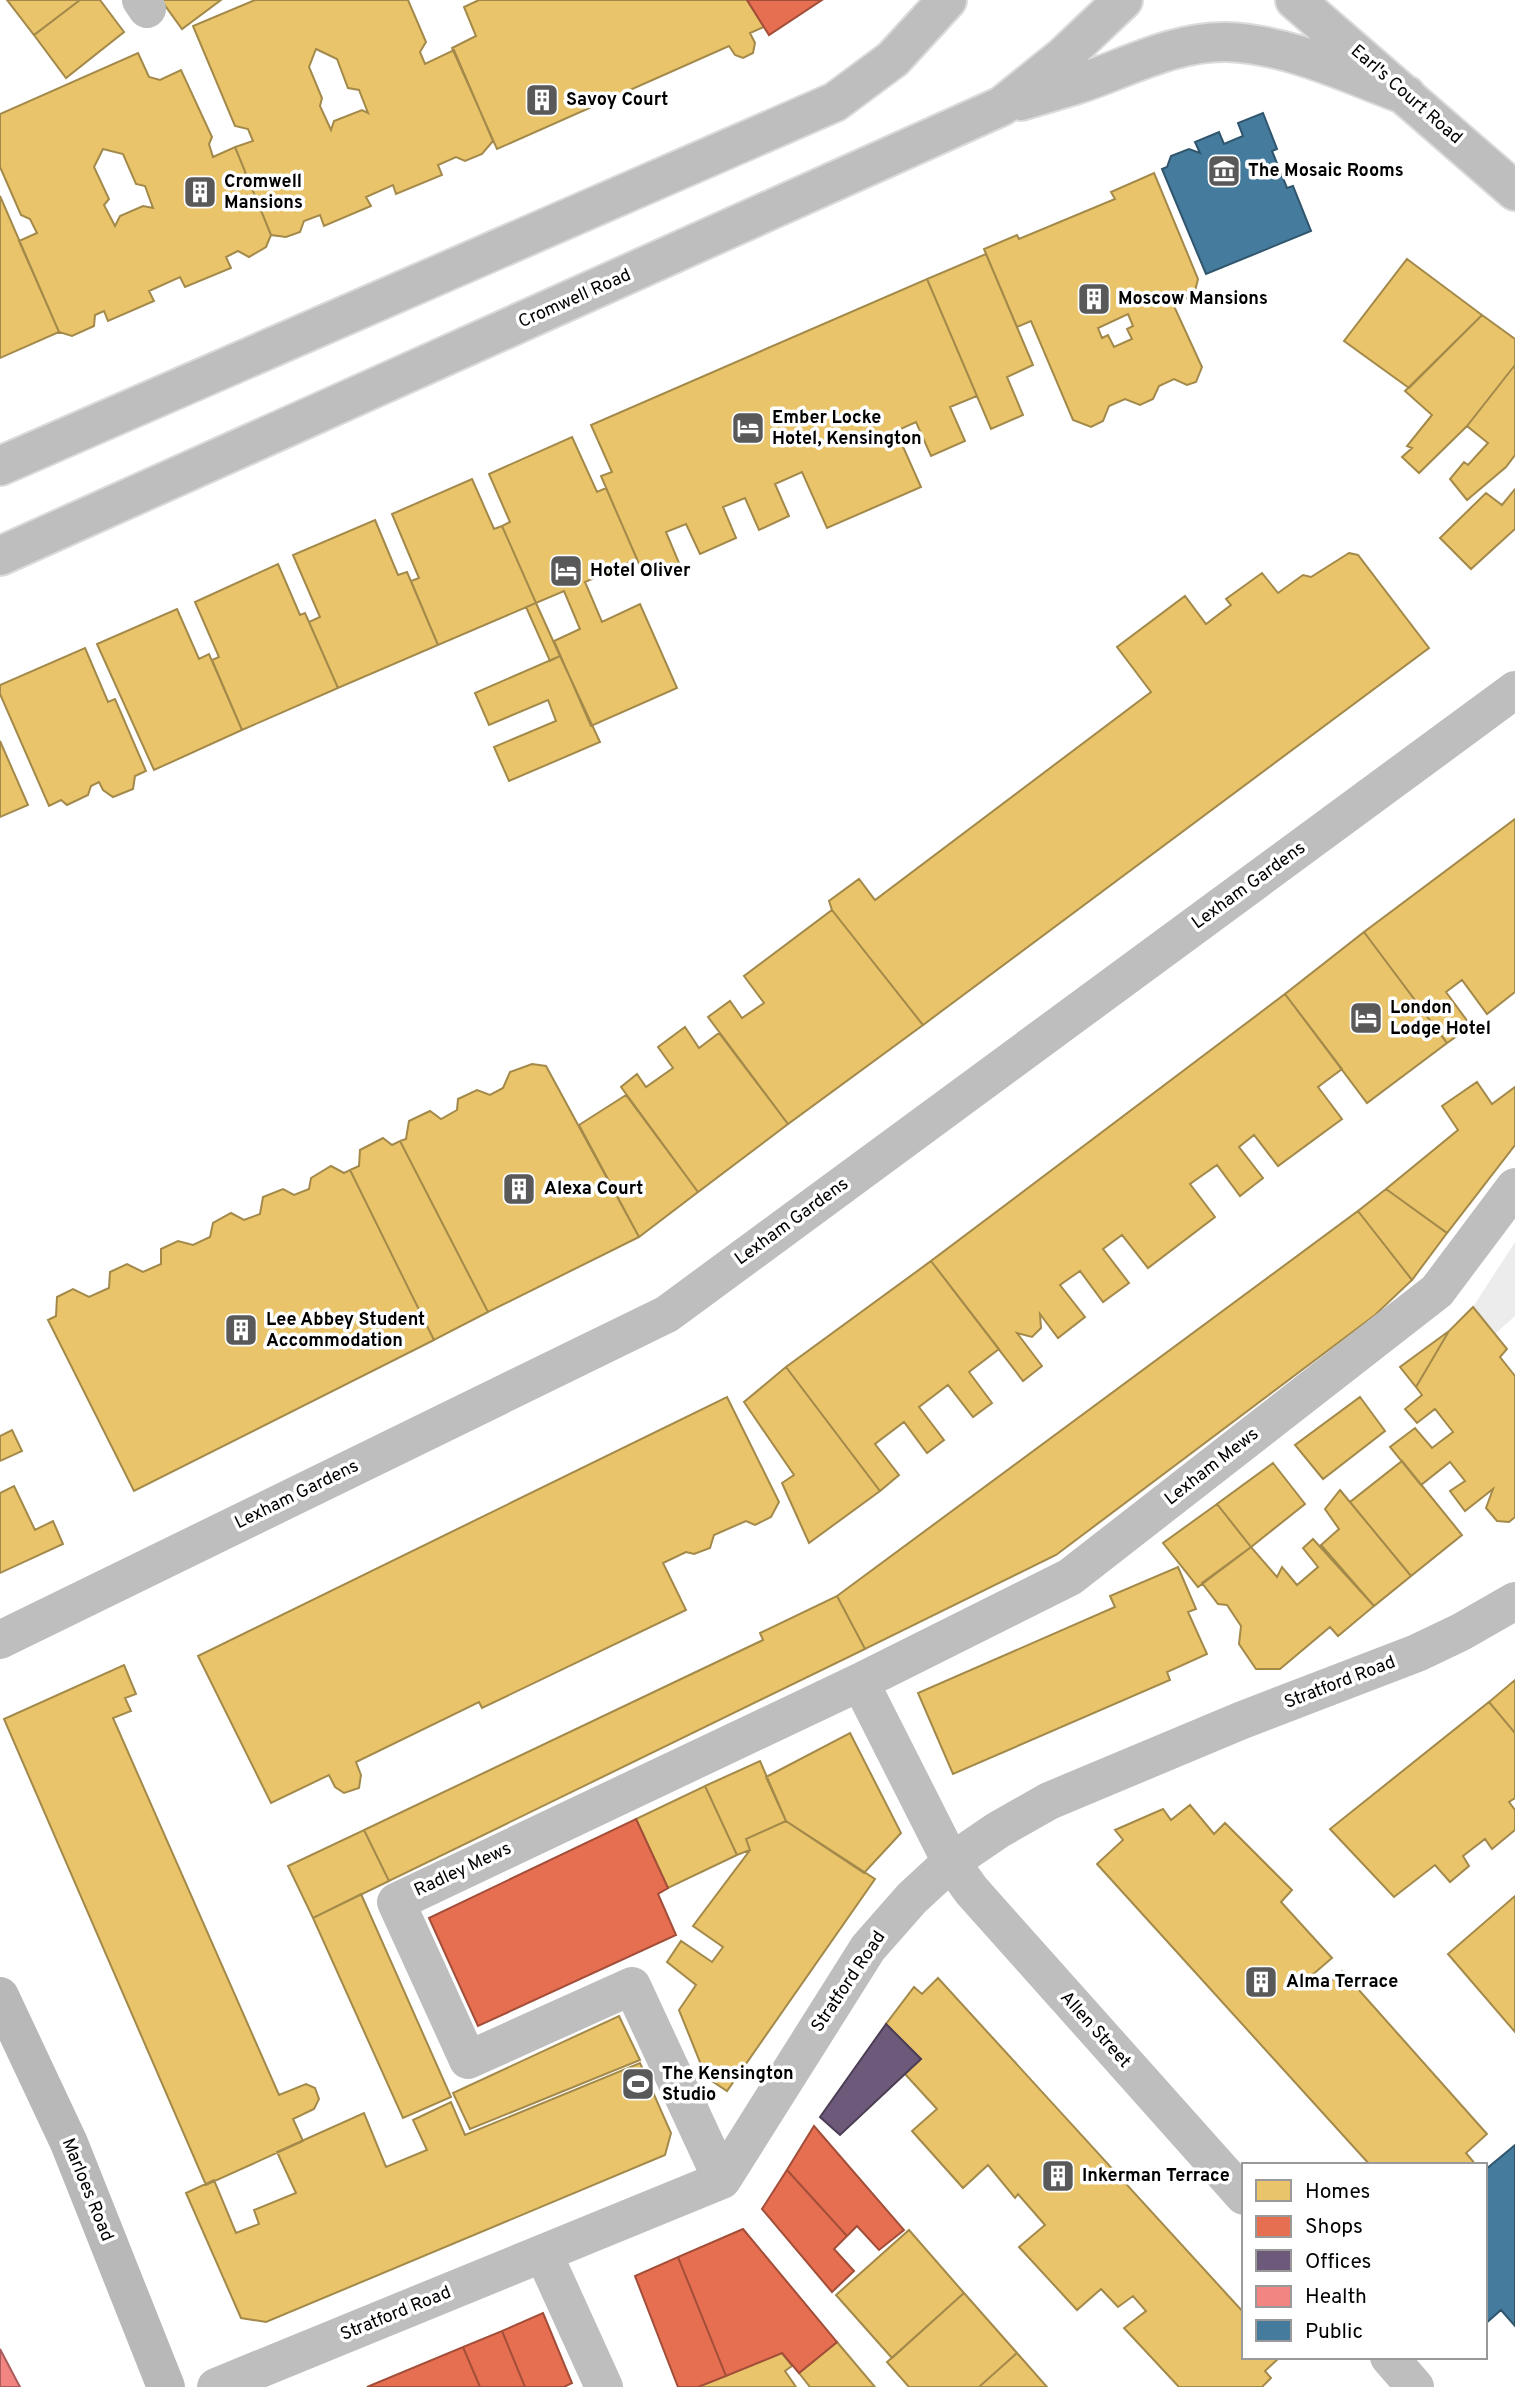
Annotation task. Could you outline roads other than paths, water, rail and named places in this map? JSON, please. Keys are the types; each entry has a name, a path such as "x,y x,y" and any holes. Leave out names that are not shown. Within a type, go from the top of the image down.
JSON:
{"main road":[{"path":"0,466 835,102 893,59 947,0"},
{"name":"Cromwell Road","path":"0,556 1002,106 1064,56 1123,0"},
{"name":"Earl's Court Road","path":"1296,0 1515,191"},
{"path":"1002,106 1078,84 1152,56 1196,45 1226,42 1295,55 1406,94"},
{"name":"Lexham Gardens","path":"0,1640 667,1314 1515,690"},
{"name":"Lexham Mews","path":"860,1682 1070,1577 1437,1291 1515,1188"},
{"name":"Stratford Road","path":"216,2387 722,2180 868,1948 912,1898 951,1862 998,1830 1049,1801 1240,1721 1417,1653 1515,1601"},
{"path":"860,1682 951,1862"},
{"name":"Radley Mews","path":"722,2180 632,1986 468,2060 396,1902 860,1682"},
{"name":"Allen Street","path":"951,1862 981,1903 1242,2194"},
{"path":"544,2255 604,2387"},
{"path":"1391,2359 1415,2387"}],"street":[{"name":"Marloes Road","path":"0,1996 69,2143 166,2387"}],"place":[{"name":"Savoy Court","path":"542,100"},
{"name":"The Mosaic Rooms","path":"1224,171"},
{"name":"Cromwell Mansions","path":"200,192"},
{"name":"Moscow Mansions","path":"1094,299"},
{"name":"Ember Locke Hotel, Kensington","path":"748,428"},
{"name":"Hotel Oliver","path":"566,571"},
{"name":"London Lodge Hotel","path":"1366,1018"},
{"name":"Alexa Court","path":"519,1189"},
{"name":"Lee Abbey Student Accommodation","path":"241,1330"},
{"name":"Alma Terrace","path":"1261,1982"},
{"name":"The Kensington Studio","path":"638,2084"},
{"name":"Inkerman Terrace","path":"1058,2176"}]}
